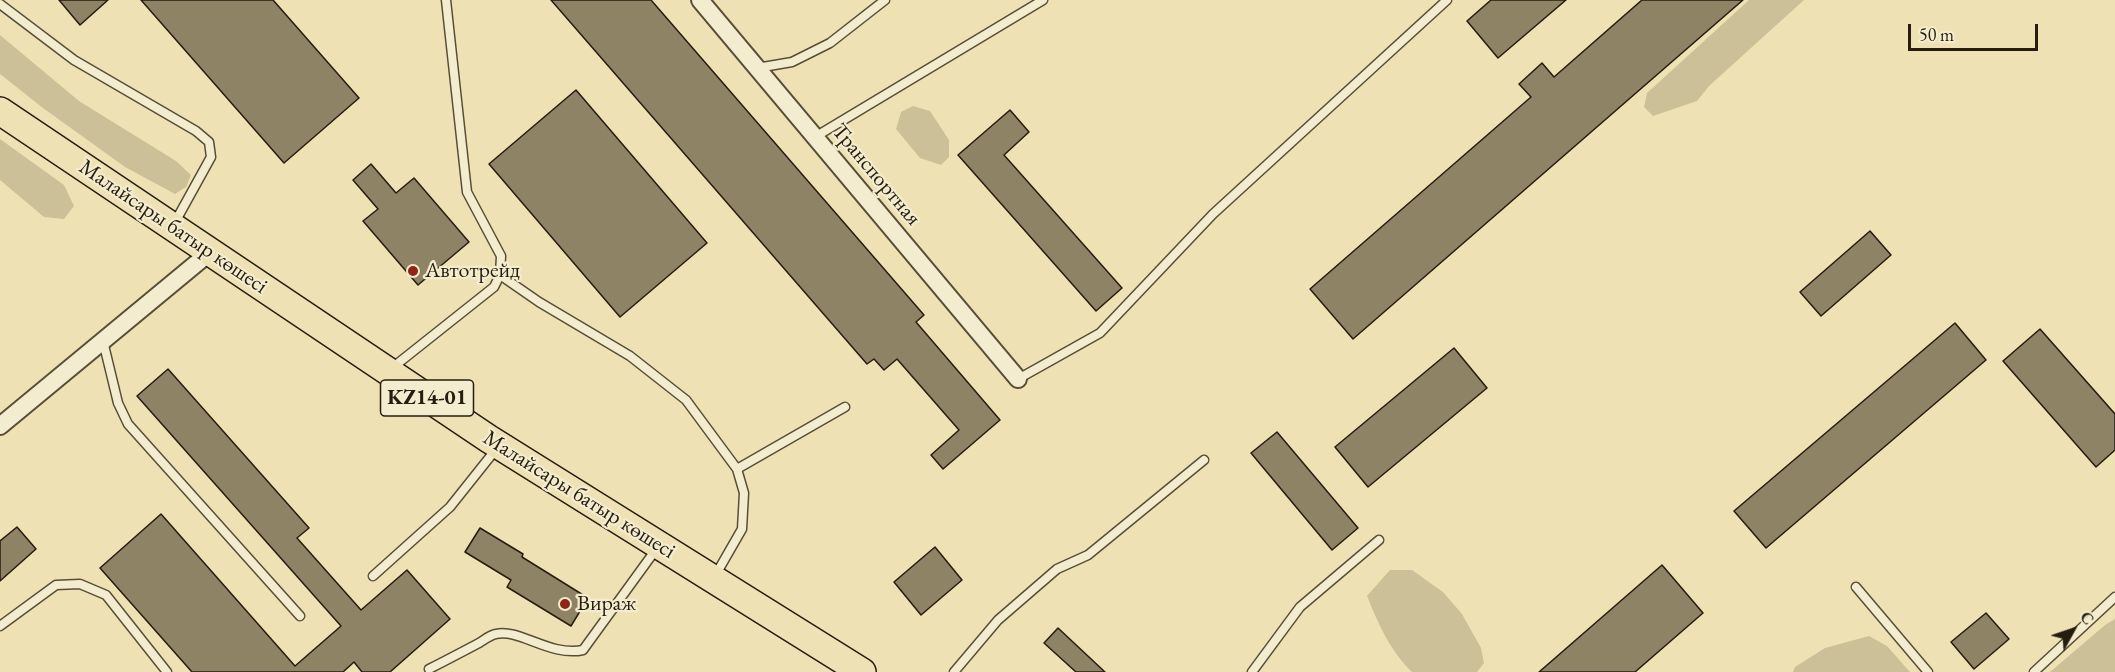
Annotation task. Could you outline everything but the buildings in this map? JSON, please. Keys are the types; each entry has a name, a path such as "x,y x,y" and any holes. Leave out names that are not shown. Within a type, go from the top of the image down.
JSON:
{"highway":[{"name":"Малайсары батыр көшесі","path":"0,111 499,445 862,672"}],"street":[{"name":"Транспортная","path":"700,0 1018,379"},
{"path":"0,426 210,253"}],"lane":[{"path":"387,371 494,286 502,265 498,248 467,192 446,0"},
{"path":"757,68 792,62 830,43 885,0"},
{"path":"815,137 1043,0"},
{"path":"1018,379 1100,333 1213,214 1447,0"},
{"path":"0,4 74,60 196,131 209,142 211,157 172,227"},
{"path":"500,275 539,302 630,356 686,400 737,469 744,494 742,529 714,579"},
{"path":"103,340 118,403 128,424 300,615"},
{"path":"737,469 845,407"},
{"path":"373,576 450,507 499,445"},
{"path":"954,672 998,620 1057,569 1088,555 1204,460"},
{"path":"1252,672 1300,607 1379,540"},
{"path":"429,669 496,634 514,635 543,647 572,652 583,650 659,545"},
{"path":"0,626 57,585 80,584 105,595 167,672"},
{"path":"1856,587 1928,672"},
{"path":"2034,672 2115,597"}],"shaded area":[{"path":"1749,0 1804,0 1709,86 1697,101 1653,116 1644,107 1647,93"},
{"path":"0,35 79,101 176,161 191,175 186,187 175,194 125,167 0,74"},
{"path":"913,106 930,111 949,140 949,157 941,165 920,158 896,129 901,112"},
{"path":"0,139 64,185 74,206 64,219 44,217 0,180"},
{"path":"1390,570 1412,570 1443,592 1462,614 1481,648 1484,663 1477,672 1412,672 1404,664 1385,636 1367,596"},
{"path":"2115,619 2115,672 2050,672 2105,625"},
{"path":"1869,636 1887,646 1910,672 1793,672 1795,667 1825,648"}],"place":[{"name":"Автотрейд","path":"413,271"},
{"name":"Вираж","path":"565,604"}]}
